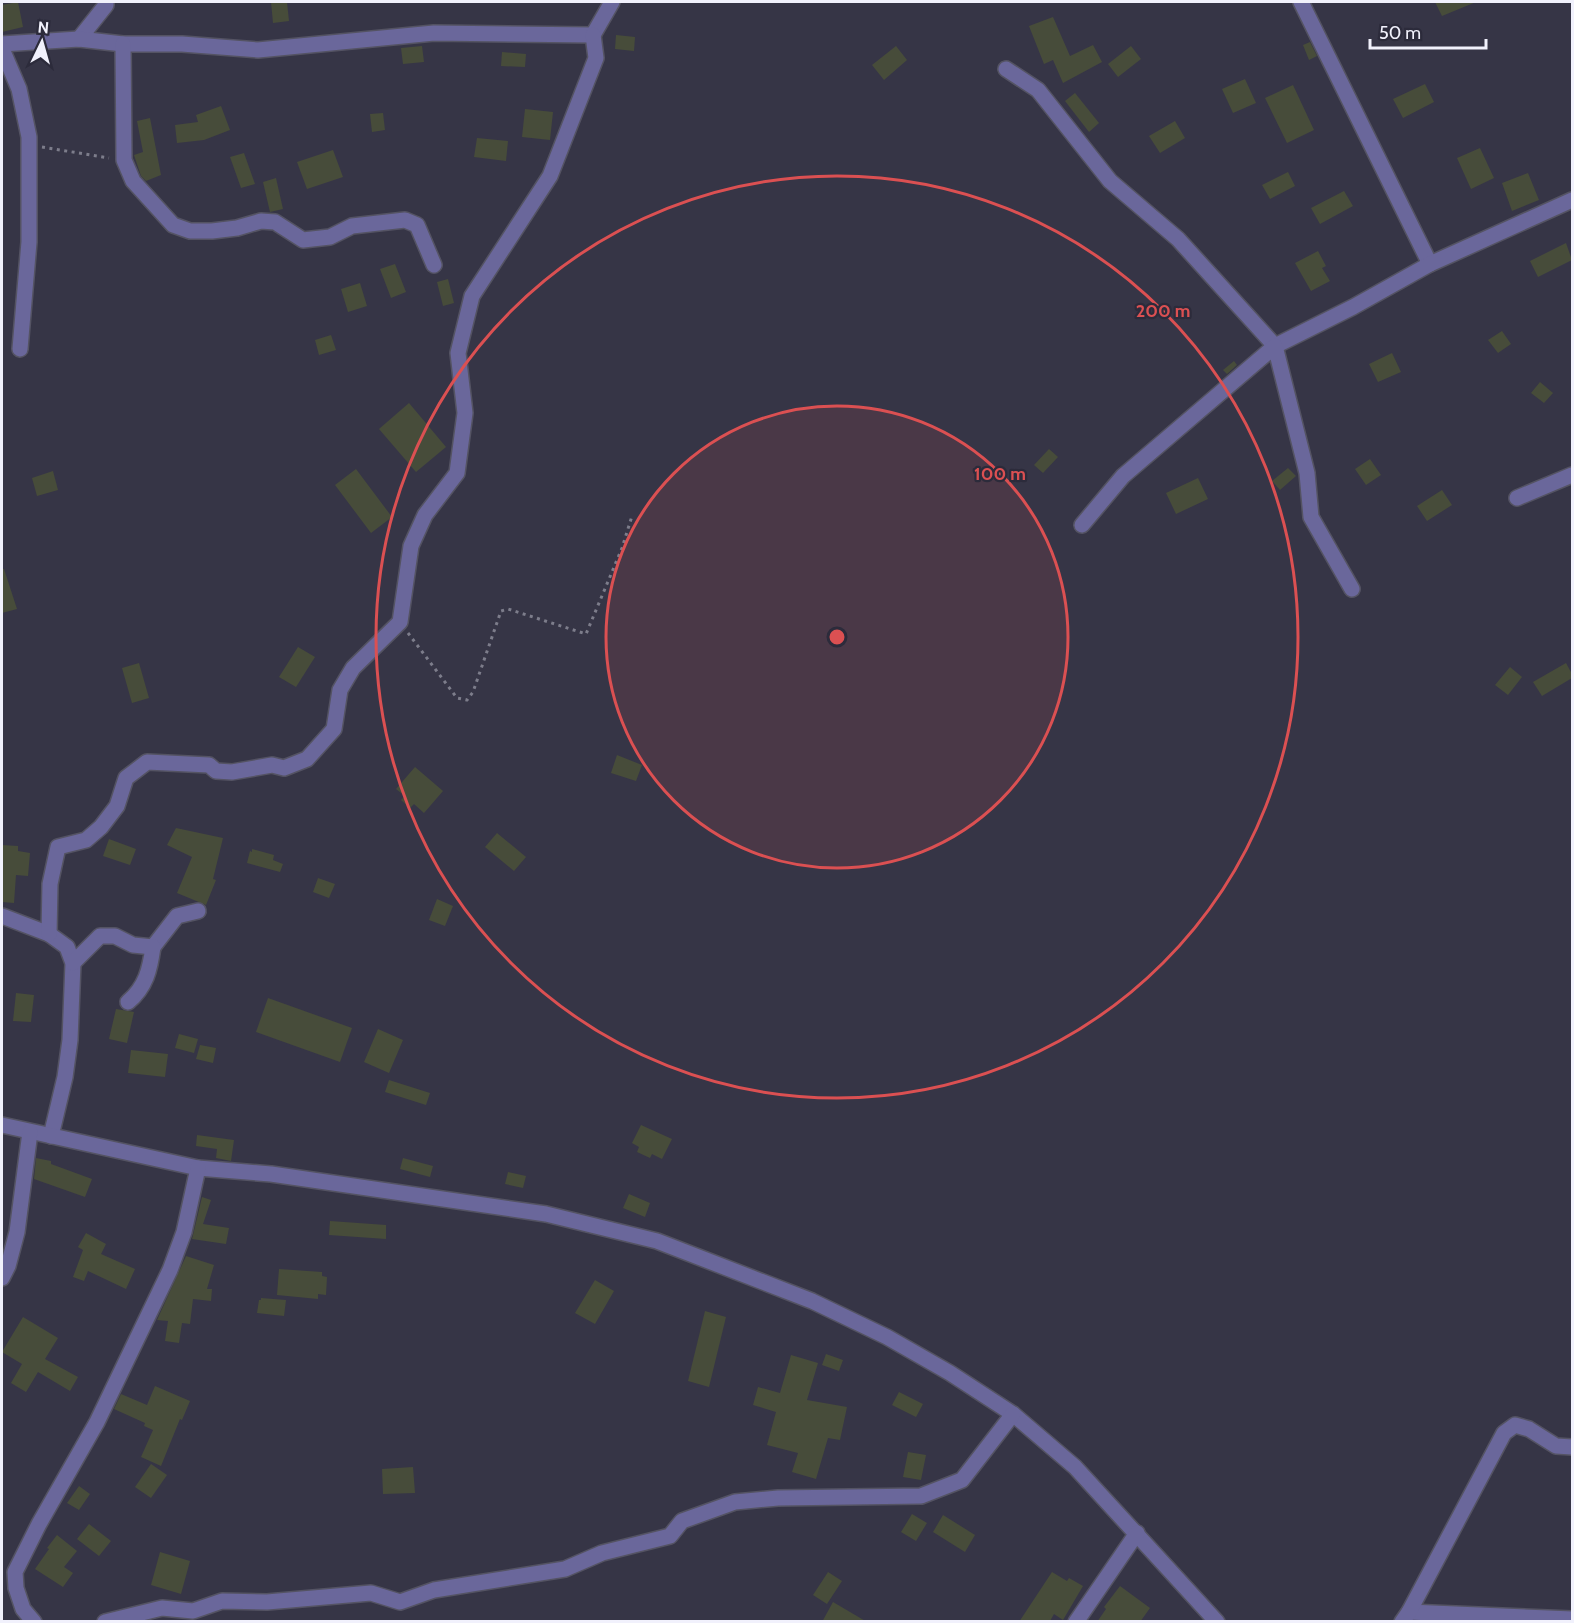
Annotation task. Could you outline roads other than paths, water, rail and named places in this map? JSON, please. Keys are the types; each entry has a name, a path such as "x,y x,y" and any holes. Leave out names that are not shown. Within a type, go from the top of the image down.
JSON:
{"street":[{"path":"79,39 106,2"},
{"path":"50,934 50,884 58,847 86,840 101,827 117,806 126,778 147,762 209,765 216,771 232,772 272,765 284,768 307,759 334,729 340,690 353,668 400,622 411,546 425,515 457,473 465,413 458,353 472,296 550,176 596,58 593,35 612,2"},
{"path":"1301,2 1430,264"},
{"path":"2,44 79,39 123,44 182,44 258,50 434,33 593,35"},
{"path":"123,44 124,160 133,181 173,225 190,231 212,231 237,228 261,220 275,222 303,240 330,237 352,226 405,220 417,225 434,265"},
{"path":"2,49 19,89 28,137 29,242 20,350"},
{"path":"1006,69 1038,90 1110,181 1178,239 1275,346 1307,472 1311,517 1352,589"},
{"path":"1082,525 1123,476 1275,346 1353,307 1430,264 1572,200"},
{"path":"1517,498 1572,475"},
{"path":"128,1002 137,994 147,978 153,947 177,916 198,911"},
{"path":"2,916 50,934 67,947 73,963 70,1040 65,1077 51,1136"},
{"path":"73,963 100,936 115,936 133,945 153,947"},
{"path":"2,1125 198,1168 283,1176 546,1214 657,1241 792,1293 887,1337 950,1373 1013,1414 1075,1467 1217,1622"},
{"path":"2,1278 8,1266 17,1232 30,1132"},
{"path":"34,1622 23,1609 8,1570 39,1524 97,1422 170,1270 184,1232 198,1168"},
{"path":"105,1622 162,1608 193,1611 222,1600 267,1602 371,1593 400,1602 434,1590 565,1569 602,1553 670,1536 682,1521 735,1502 777,1498 921,1496 962,1480 1013,1414"},
{"path":"1572,1447 1556,1446 1529,1429 1515,1425 1504,1433 1405,1617 1572,1619"},
{"path":"1076,1622 1137,1533"}]}
